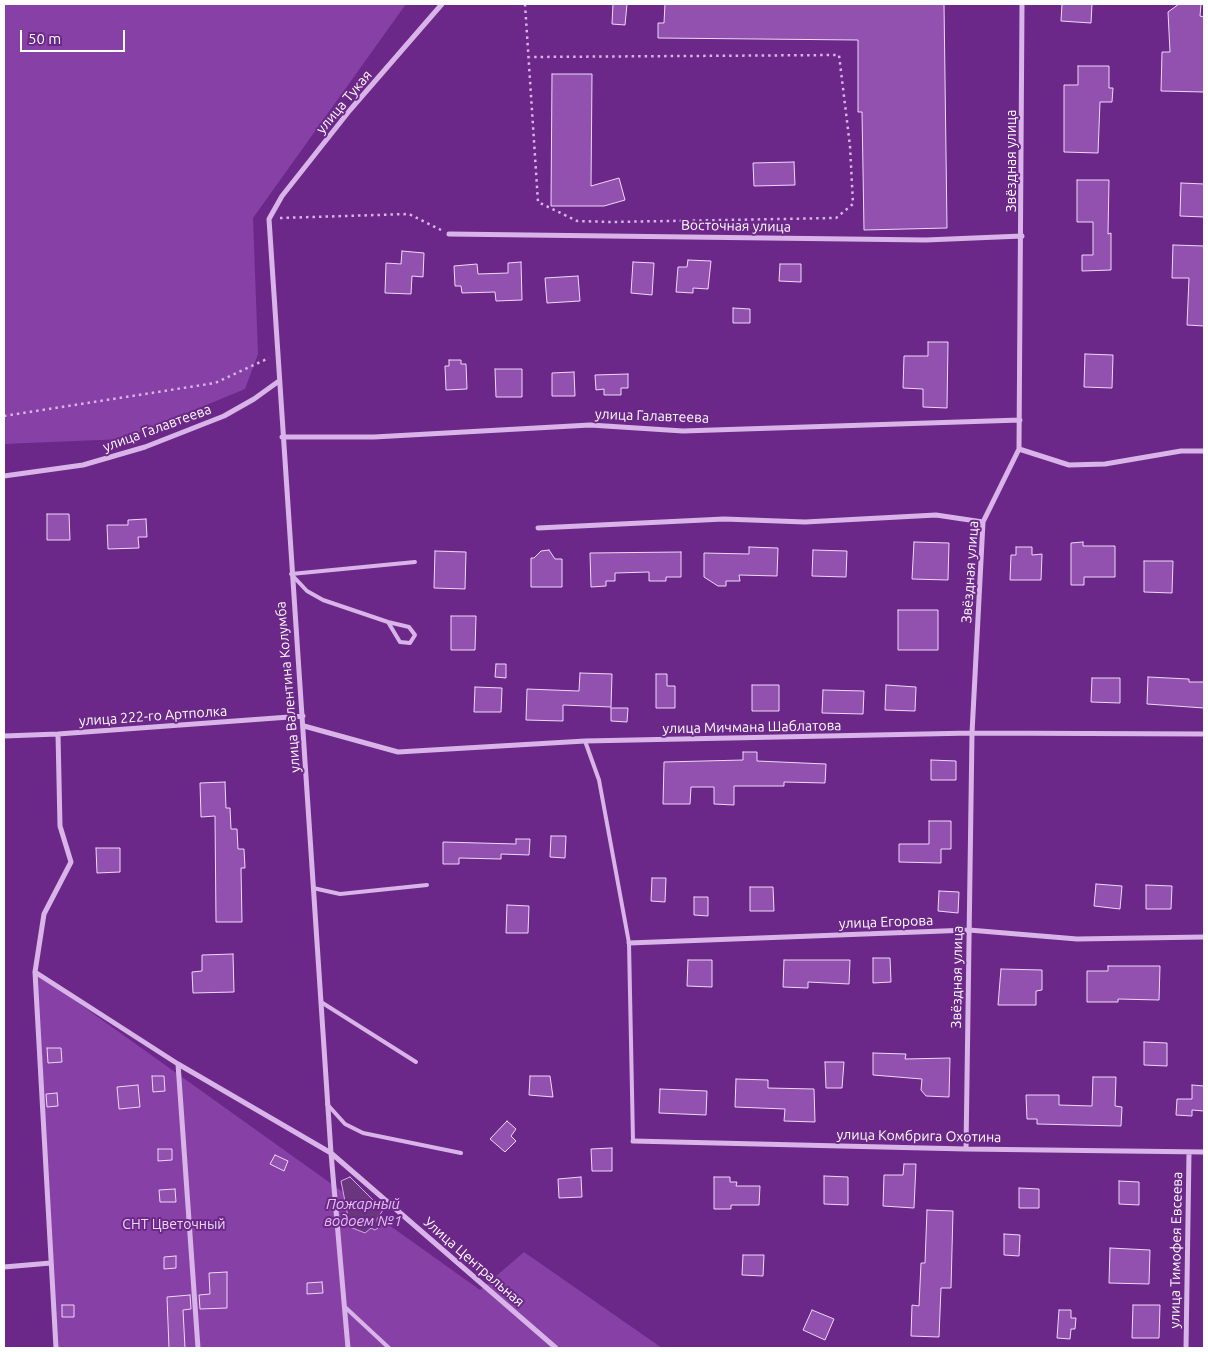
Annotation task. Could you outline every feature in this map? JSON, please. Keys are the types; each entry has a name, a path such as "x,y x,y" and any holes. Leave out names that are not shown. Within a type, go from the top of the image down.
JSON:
{"street":[{"name":"улица Тукая","path":"268,218 282,196 350,110 442,4"},
{"name":"Звёздная улица","path":"966,1149 972,733 983,522 1019,449 1022,236 1022,4"},
{"name":"улица Валентина Колумба","path":"268,218 291,574 304,726 331,1153 348,1348"},
{"name":"Восточная улица","path":"449,234 926,240 1022,236"},
{"name":"улица Галавтеева","path":"4,476 82,465 145,447 224,416 254,399 279,381"},
{"name":"улица Галавтеева","path":"282,437 374,437 590,425 683,431 1020,420"},
{"path":"1019,449 1069,465 1105,464 1181,451 1204,451"},
{"path":"538,528 724,519 805,522 936,514 983,522"},
{"name":"улица 222-го Артполка","path":"4,736 58,734 303,716"},
{"name":"улица Мичмана Шаблатова","path":"304,726 398,752 585,741 972,733 1204,734"},
{"path":"56,1348 35,972 44,914 71,862 60,826 58,734"},
{"name":"улица Егорова","path":"629,943 969,930 1077,938 1204,937"},
{"name":"Улица Центральная","path":"35,972 178,1064 331,1153 556,1348"},
{"path":"178,1064 198,1348"},
{"name":"улица Комбрига Охотина","path":"633,1141 966,1149 1204,1152"},
{"name":"улица Тимофея Евсеева","path":"1186,1348 1189,1153"},
{"path":"4,1267 51,1263"}],"lane":[{"path":"291,574 415,562"},
{"path":"291,574 307,591 323,600 408,627 415,635 410,643 400,642 388,622"},
{"path":"585,741 599,780 629,943 633,1141"},
{"path":"313,888 340,894 427,885"},
{"path":"321,1002 416,1062"},
{"path":"328,1104 345,1124 364,1133 461,1153"},
{"path":"346,1308 390,1348"}],"path":[{"path":"525,4 530,57 538,202 577,221 836,218 853,204 850,146 838,55 530,57"},
{"path":"268,218 409,214 449,234"},
{"path":"4,416 216,383 277,354"}],"green space":[{"path":"4,4 406,4 253,218 258,354 245,389 124,439 4,444"},
{"name":"СНТ Цветочный","path":"35,972 480,1290 524,1252 662,1348 56,1348"}],"water":[{"name":"Пожарный водоем №1","path":"350,1177 383,1210 377,1219 378,1228 375,1230 371,1228 365,1233 350,1227 341,1181"}],"building":[{"path":"613,4 627,4 625,25 612,24"},
{"path":"665,4 944,4 947,228 864,230 862,112 858,112 858,40 658,38 658,23 664,23"},
{"path":"1062,4 1092,4 1091,23 1061,21"},
{"path":"1179,4 1201,4 1200,16 1204,17 1204,92 1161,91 1162,52 1170,52 1168,12"},
{"path":"1078,66 1109,66 1109,88 1113,88 1112,102 1100,102 1098,153 1064,152 1064,85 1078,85"},
{"path":"552,74 592,74 591,186 619,178 625,200 604,206 551,206"},
{"path":"794,162 795,185 754,186 753,163"},
{"path":"1077,180 1109,180 1108,234 1111,233 1111,270 1082,271 1082,255 1093,255 1093,222 1077,222"},
{"path":"1181,183 1204,184 1204,217 1180,216"},
{"path":"1173,245 1204,246 1204,326 1187,325 1189,278 1172,278"},
{"path":"402,251 424,253 423,277 412,276 411,294 385,293 386,263 401,264"},
{"path":"688,260 711,261 708,289 693,288 693,293 676,292 678,267 687,267"},
{"path":"521,262 522,300 496,301 495,292 462,293 461,286 455,286 454,266 477,264 478,274 508,273 508,263"},
{"path":"633,262 654,263 652,295 631,293"},
{"path":"780,264 801,264 801,282 779,281"},
{"path":"578,276 580,301 547,303 545,278"},
{"path":"733,308 750,309 750,323 733,323"},
{"path":"928,342 948,342 947,408 923,407 923,389 903,388 904,356 928,356"},
{"path":"1085,354 1113,355 1112,388 1084,387"},
{"path":"449,360 461,360 461,364 466,364 467,389 446,390 445,366 449,366"},
{"path":"495,369 522,369 522,397 496,397"},
{"path":"574,372 575,396 552,396 552,373"},
{"path":"628,374 628,388 621,388 621,395 604,395 604,389 596,390 595,375"},
{"path":"47,514 69,514 70,540 47,540"},
{"path":"146,519 147,537 138,537 139,548 108,549 107,525 128,525 128,520"},
{"path":"914,542 949,543 948,580 912,579"},
{"path":"1083,542 1083,546 1115,546 1115,577 1084,577 1084,585 1071,585 1071,543"},
{"path":"749,547 778,548 777,576 739,575 740,581 726,581 726,586 718,586 704,577 704,553 749,554"},
{"path":"1016,547 1032,547 1032,555 1042,554 1041,580 1010,580 1011,555 1016,555"},
{"path":"549,550 555,559 562,559 562,587 531,587 531,558 534,558 541,551"},
{"path":"813,550 847,551 846,577 812,576"},
{"path":"435,551 466,552 465,589 434,588"},
{"path":"681,552 681,577 666,577 666,581 649,581 649,572 615,573 615,581 606,581 606,586 591,587 590,553"},
{"path":"1144,561 1173,561 1172,593 1144,592"},
{"path":"898,610 938,610 938,650 898,650"},
{"path":"451,616 476,616 475,650 451,650"},
{"path":"496,664 506,664 506,678 495,677"},
{"path":"580,673 612,674 611,707 563,705 563,721 526,720 527,689 579,691"},
{"path":"656,674 667,674 667,686 675,686 675,708 656,708"},
{"path":"1148,677 1189,679 1189,682 1204,682 1204,708 1147,704"},
{"path":"1092,678 1120,678 1120,703 1091,702"},
{"path":"752,685 779,685 779,711 752,711"},
{"path":"886,685 916,687 915,711 885,710"},
{"path":"475,687 502,688 501,712 474,712"},
{"path":"823,690 864,691 863,714 822,713"},
{"path":"611,708 628,708 627,722 611,721"},
{"path":"743,752 757,752 757,761 826,764 825,783 784,782 784,786 734,786 734,805 714,804 714,787 691,787 690,804 663,804 664,762 743,760"},
{"path":"931,760 956,761 956,780 931,780"},
{"path":"225,782 226,808 230,808 231,829 237,829 238,849 244,849 245,868 241,868 242,922 216,922 215,816 201,817 200,783"},
{"path":"929,821 951,821 951,849 941,849 941,863 899,862 899,844 929,844"},
{"path":"551,836 566,836 565,858 550,857"},
{"path":"516,839 530,839 529,855 501,854 501,859 459,858 459,864 443,864 443,842 516,844"},
{"path":"96,848 120,848 120,872 97,873"},
{"path":"652,878 666,878 665,902 651,901"},
{"path":"1096,884 1122,886 1120,909 1094,906"},
{"path":"1146,885 1172,886 1171,909 1146,909"},
{"path":"750,887 773,887 774,911 750,911"},
{"path":"939,891 959,892 958,913 938,911"},
{"path":"694,897 708,897 708,916 694,915"},
{"path":"507,905 529,906 528,933 506,933"},
{"path":"233,954 234,992 193,993 192,972 202,971 202,955"},
{"path":"873,958 890,958 891,982 873,983"},
{"path":"688,960 712,960 712,987 687,986"},
{"path":"784,960 850,960 849,984 808,982 808,988 783,987"},
{"path":"1108,966 1160,966 1159,1000 1118,999 1118,1002 1087,1002 1087,971 1108,971"},
{"path":"1001,969 1042,970 1042,990 1036,991 1036,1005 998,1005"},
{"path":"1144,1042 1167,1043 1167,1066 1144,1065"},
{"path":"47,1048 61,1048 62,1062 48,1063"},
{"path":"873,1053 906,1054 905,1059 950,1058 949,1097 926,1096 921,1090 922,1079 873,1075"},
{"path":"825,1062 844,1062 842,1088 826,1088"},
{"path":"152,1076 164,1076 165,1091 153,1092"},
{"path":"530,1076 550,1076 553,1097 529,1095"},
{"path":"1093,1077 1116,1077 1115,1106 1122,1107 1121,1126 1037,1124 1037,1119 1027,1119 1026,1095 1059,1095 1059,1105 1092,1106"},
{"path":"736,1079 768,1080 768,1088 814,1089 815,1122 784,1121 785,1109 735,1107"},
{"path":"138,1085 140,1107 119,1109 117,1087"},
{"path":"1192,1085 1204,1086 1204,1111 1192,1110 1192,1116 1176,1115 1177,1099 1192,1099"},
{"path":"660,1089 707,1091 706,1115 659,1113"},
{"path":"57,1093 58,1106 47,1107 46,1094"},
{"path":"507,1121 516,1129 511,1136 516,1141 505,1152 490,1139"},
{"path":"612,1148 612,1171 592,1171 591,1149"},
{"path":"158,1149 172,1149 172,1160 158,1161"},
{"path":"275,1155 288,1161 284,1171 270,1164"},
{"path":"904,1164 916,1164 914,1208 883,1206 884,1175 903,1175"},
{"path":"824,1176 848,1177 848,1205 824,1204"},
{"path":"581,1177 582,1197 559,1198 558,1179"},
{"path":"714,1177 730,1177 730,1182 737,1182 736,1186 760,1186 759,1205 731,1205 731,1209 714,1209"},
{"path":"1119,1181 1139,1182 1139,1205 1119,1204"},
{"path":"1019,1188 1039,1189 1039,1208 1019,1208"},
{"path":"175,1189 176,1202 160,1202 159,1190"},
{"path":"927,1210 953,1211 951,1288 941,1288 939,1337 911,1336 912,1305 919,1306 921,1263 925,1263"},
{"path":"1004,1234 1020,1235 1019,1256 1004,1255"},
{"path":"1110,1248 1150,1250 1149,1284 1109,1283"},
{"path":"743,1255 764,1255 763,1276 742,1275"},
{"path":"176,1256 176,1268 164,1269 164,1257"},
{"path":"227,1272 227,1308 200,1309 199,1295 210,1294 209,1273"},
{"path":"322,1282 323,1293 307,1294 307,1283"},
{"path":"190,1295 191,1309 183,1310 185,1348 169,1348 167,1297"},
{"path":"62,1305 74,1305 74,1317 62,1317"},
{"path":"1133,1305 1160,1305 1159,1338 1132,1338"},
{"path":"812,1310 834,1319 825,1340 803,1330"},
{"path":"1059,1310 1071,1310 1071,1318 1076,1318 1075,1329 1071,1329 1070,1339 1057,1338"}]}
